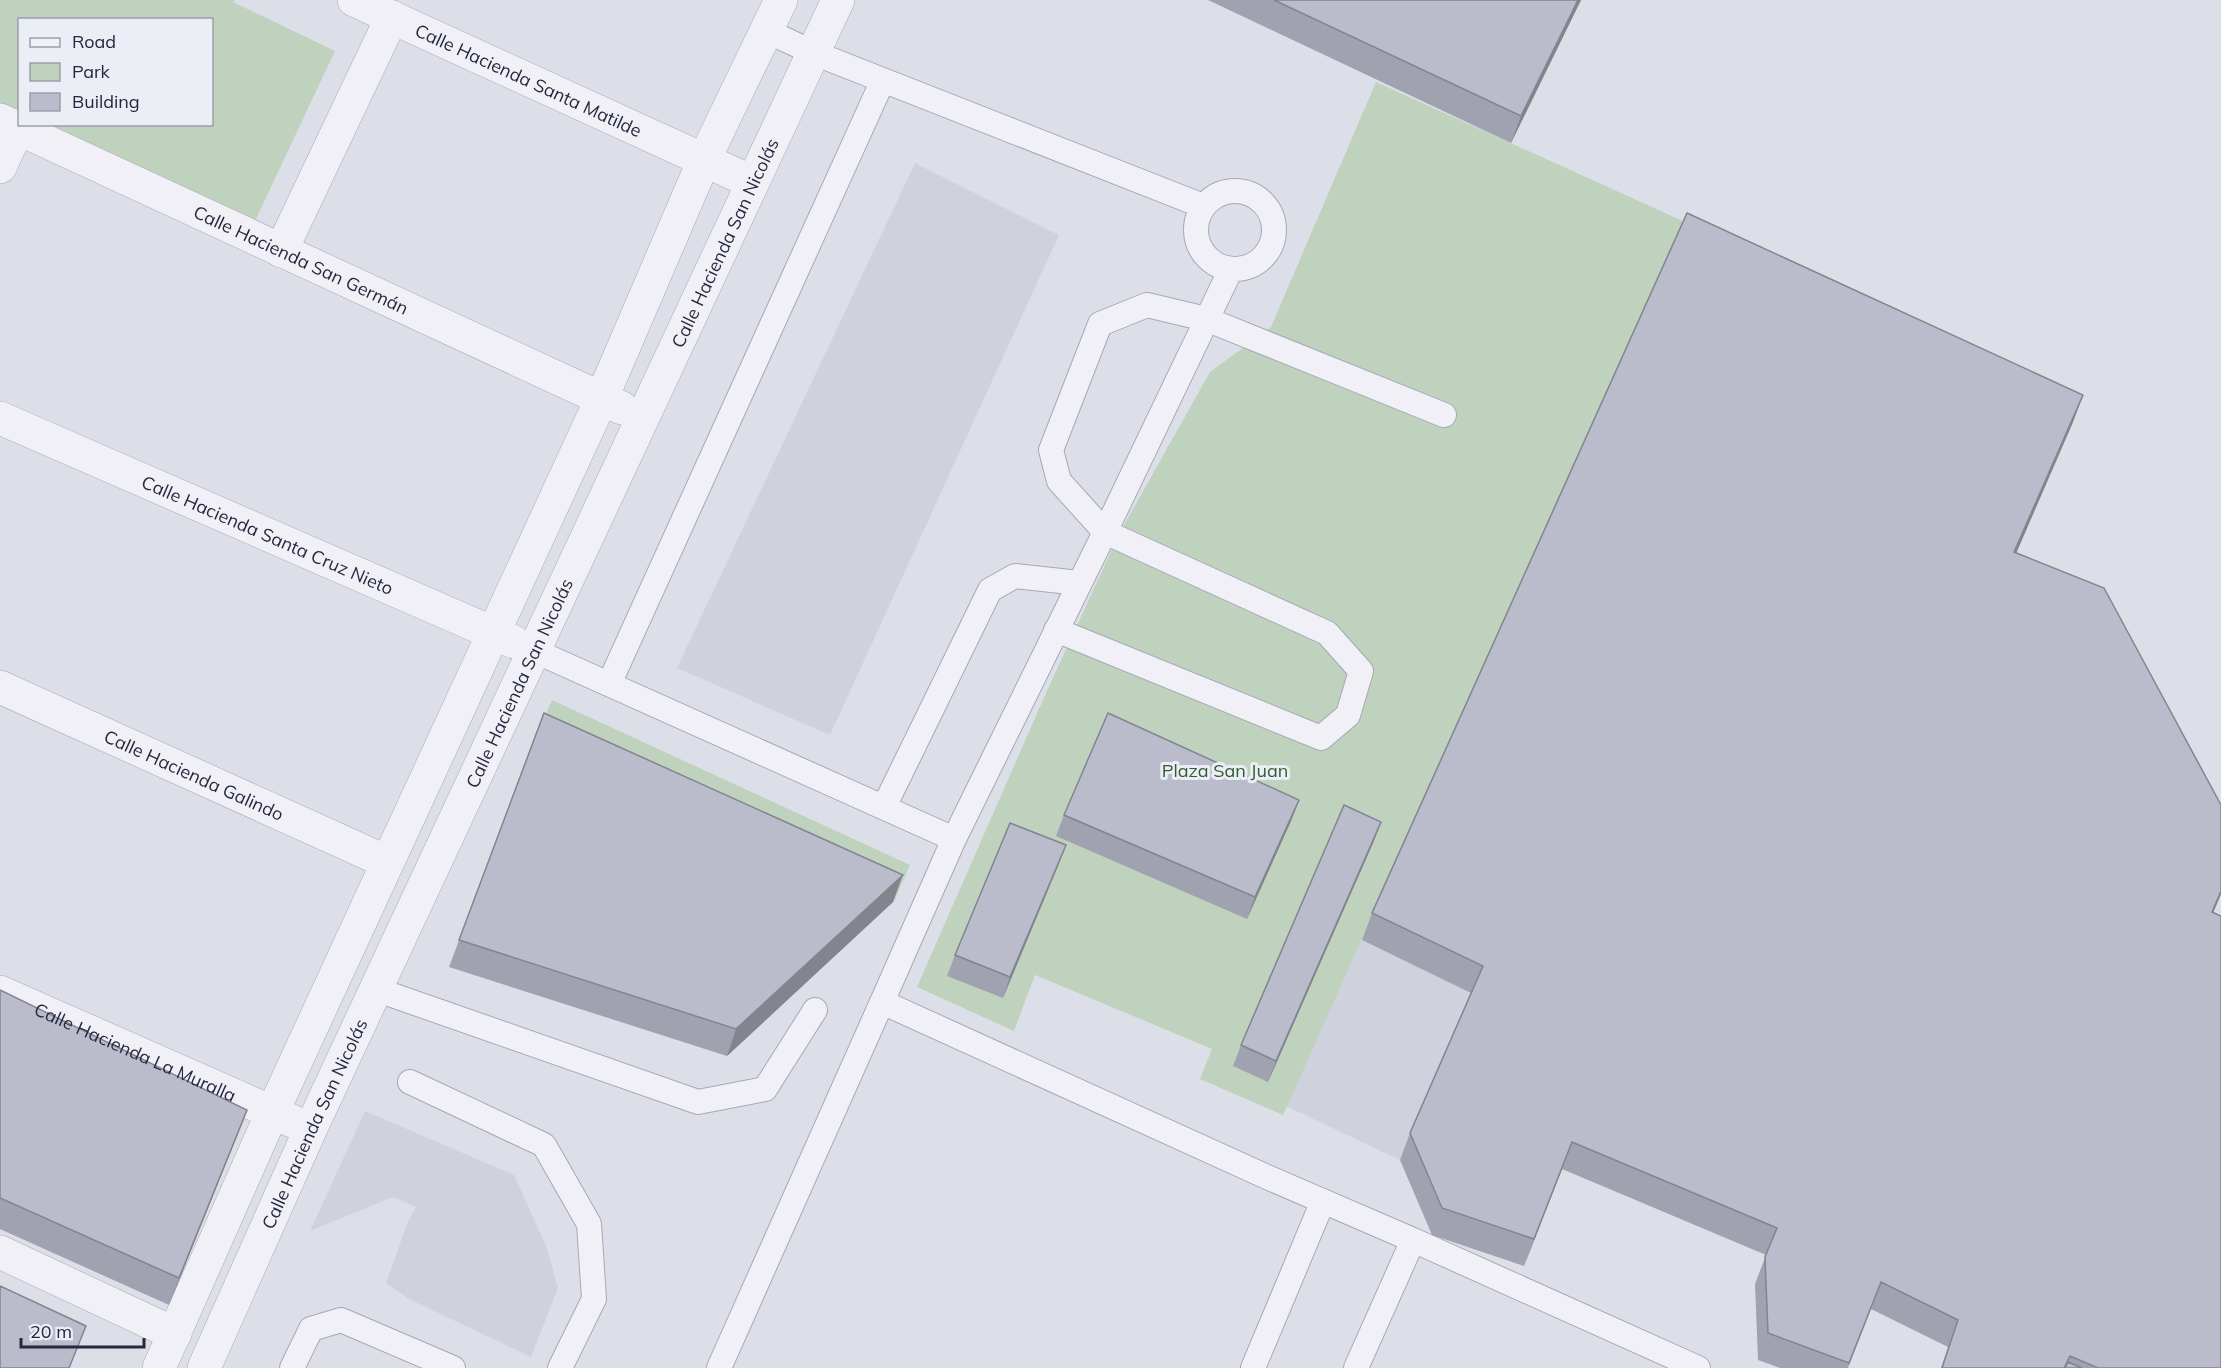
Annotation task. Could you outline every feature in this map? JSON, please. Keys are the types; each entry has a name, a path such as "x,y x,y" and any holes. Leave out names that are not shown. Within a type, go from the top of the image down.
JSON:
{"street":[{"name":"Calle Hacienda Santa Matilde","path":"354,0 752,182"},
{"path":"159,1368 272,1113 601,400 704,160 781,0"},
{"name":"Calle Hacienda San Nicolás","path":"204,1368 375,989 838,0"},
{"path":"281,251 392,17"},
{"path":"0,167 9,124"},
{"name":"Calle Hacienda San Germán","path":"9,124 601,400 644,416"},
{"name":"Calle Hacienda Santa Cruz Nieto","path":"0,418 535,651"},
{"name":"Calle Hacienda Galindo","path":"0,687 387,862"},
{"name":"Calle Hacienda La Muralla","path":"0,992 272,1113 311,1128"},
{"path":"0,1252 175,1334"}],"lane":[{"path":"767,31 883,80 1203,206"},
{"path":"609,684 883,80"},
{"path":"1224,192 1249,193 1260,199 1273,220 1274,232 1271,245 1264,256 1255,264 1231,269 1218,266 1206,257 1199,246 1196,232 1197,219 1203,206 1212,197 1224,192"},
{"path":"719,1368 954,839 1231,269"},
{"path":"1056,630 1321,738 1348,715 1360,671 1327,633 1105,532 1059,481 1051,450 1100,324 1147,305 1206,320 1444,415"},
{"path":"884,807 990,590 1015,576 1079,583"},
{"path":"535,651 954,839"},
{"path":"375,989 698,1102 765,1089 815,1010"},
{"path":"882,1002 1698,1368"},
{"path":"410,1082 544,1145 589,1224 594,1299 560,1368"},
{"path":"1253,1368 1323,1201"},
{"path":"1356,1368 1413,1240"},
{"path":"292,1368 311,1329 341,1320 453,1368"}],"shaded area":[{"path":"915,163 1059,235 830,735 677,668"},
{"path":"1362,940 1473,993 1400,1160 1286,1106"},
{"path":"365,1111 514,1175 547,1248 558,1288 531,1357 409,1299 386,1283 407,1224 416,1207 393,1197 310,1231"}],"green space":[{"path":"0,0 235,0 233,2 335,51 255,221 51,126 213,126 213,18 18,18 18,112 0,104"},
{"name":"Plaza San Juan","path":"1376,82 1685,222 1283,1115 1200,1079 1212,1049 1035,975 1014,1031 917,987 1046,693 1119,534 1210,372 1271,327"},
{"path":"552,700 910,865 894,902 534,740"}],"building":[{"path":"1274,0 1578,0 1521,116"},
{"path":"1687,213 2083,395 2014,552 2104,588 2221,805 2221,891 2212,912 2221,916 2221,1368 2098,1368 2070,1356 2064,1368 1942,1368 1958,1320 1881,1282 1849,1363 1768,1333 1765,1257 1777,1228 1572,1142 1534,1239 1442,1208 1410,1133 1483,966 1372,913"},
{"path":"544,713 903,875 736,1029 459,940"},
{"path":"1108,713 1299,800 1255,897 1064,815"},
{"path":"1344,805 1381,822 1276,1061 1241,1045"},
{"path":"1010,823 1066,845 1010,977 955,955"},
{"path":"0,990 247,1110 179,1278 0,1198"},
{"path":"0,1286 86,1326 69,1368 0,1368"},
{"path":"2068,1362 2082,1368 2065,1368"}]}
